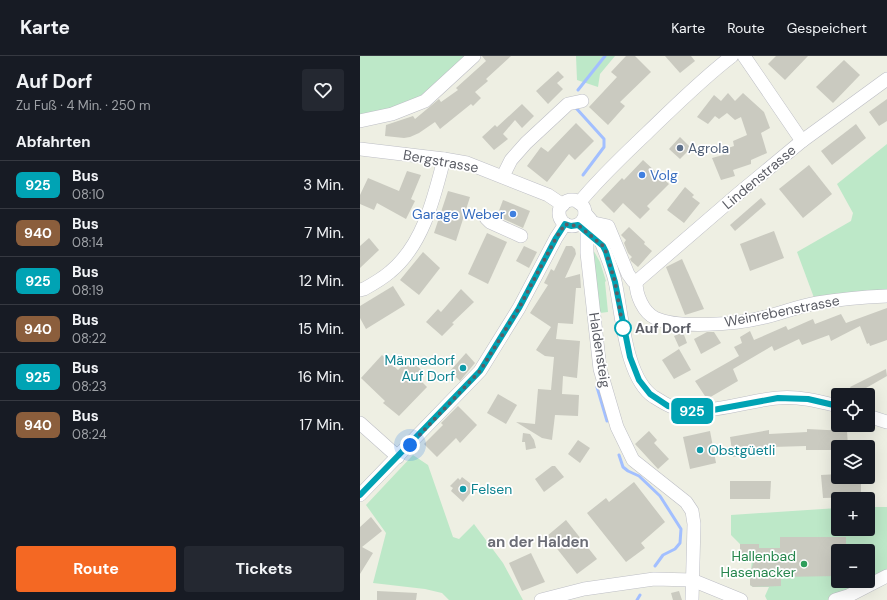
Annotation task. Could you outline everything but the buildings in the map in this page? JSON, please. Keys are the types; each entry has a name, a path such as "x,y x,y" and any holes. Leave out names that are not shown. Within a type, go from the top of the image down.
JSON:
{"street":[{"path":"360,121 392,114 425,101 474,56"},
{"path":"360,495 480,371 534,282 556,238 581,226 583,220 582,208 608,171 691,91 732,56"},
{"path":"744,56 802,141"},
{"name":"Lindenstrasse","path":"636,282 802,141 887,79"},
{"path":"503,176 511,160 526,143 568,104 582,101"},
{"name":"Bergstrasse","path":"360,149 444,159 467,164 503,176 548,195 562,205"},
{"path":"360,290 364,289 390,272 407,254 420,233 428,215 444,159"},
{"path":"582,208 570,200 562,205 559,213 562,221 581,226 603,246 612,268 630,357 639,380 650,394 668,406 690,411 713,410 778,398 808,399 831,404"},
{"path":"486,218 490,222 521,236"},
{"name":"Weinrebenstrasse","path":"581,226 608,226 628,274 633,281 636,282 636,292 645,309 655,318 672,323 729,323 760,318 816,303 887,296"},
{"name":"Haldensteig","path":"581,226 587,253 602,379 616,427 633,460 686,502 692,511 694,524 692,600"},
{"path":"875,418 887,422"},
{"path":"360,423 398,457"},
{"path":"835,600 848,596 887,576"},
{"path":"542,600 584,589 654,579 692,580 741,600"}],"green space":[{"path":"360,56 474,56 425,101 360,121"},
{"path":"576,56 615,56 600,74 598,87 577,80"},
{"path":"887,144 887,296 816,303 797,252 851,221 853,213 837,184"},
{"path":"591,246 600,262 606,281 608,312 600,313"},
{"path":"413,455 428,465 453,537 459,539 474,524 503,563 523,600 449,600 442,593 425,589 373,583 386,533 366,505"},
{"path":"875,507 887,507 887,576 875,582 875,544 831,544 831,588 861,588 835,600 767,600 765,596 769,587 753,587 750,585 752,558 743,559 743,561 739,561 737,559 737,554 740,554 740,544 731,535 731,515 831,508 831,536 875,536"}],"waterway":[{"path":"578,90 605,56"},
{"path":"576,108 604,139 604,147 583,175"},
{"path":"597,387 607,421"},
{"path":"619,455 623,467 639,476 660,496 681,529 680,543 675,549 663,555 655,566"},
{"path":"637,600 640,595"}],"bus line":[{"name":"925","path":"360,495 480,371 519,308 565,224 571,226 578,225 603,246 612,268 626,344 630,357 639,380 650,394 668,406 690,411 713,410 778,398 808,399 831,404"}],"place":[{"name":"Agrola","path":"680,148"},
{"name":"Volg","path":"642,175"},
{"name":"Garage Weber","path":"513,214"},
{"name":"Auf Dorf","path":"623,328"},
{"name":"Männedorf Auf Dorf","path":"463,368"},
{"name":"Obstgüetli","path":"700,450"},
{"name":"Felsen","path":"463,489"},
{"name":"Hallenbad Hasenacker","path":"804,564"}],"district":[{"name":"an der Halden","path":"538,542"}],"route":[{"path":"410,445 480,371 519,308 565,224 571,226 578,225 603,246 612,268 623,328"}]}
